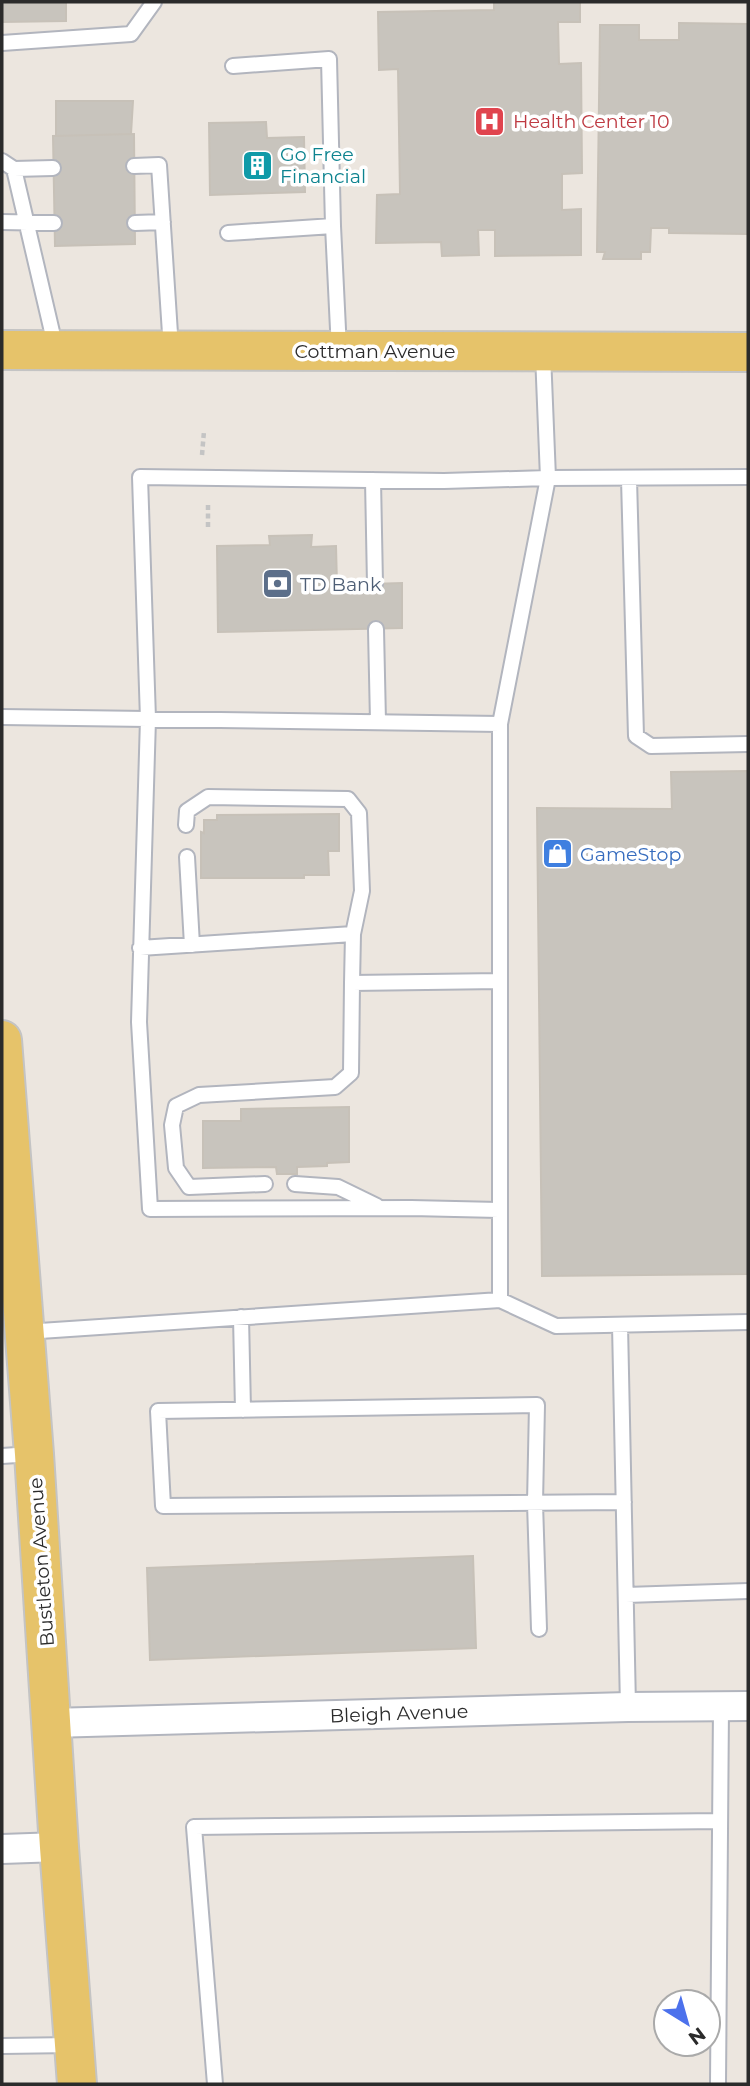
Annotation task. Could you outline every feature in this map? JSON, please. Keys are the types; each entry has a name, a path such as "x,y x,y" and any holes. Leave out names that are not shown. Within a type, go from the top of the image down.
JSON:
{"main road":[{"name":"Cottman Avenue","path":"2,350 748,352"},
{"name":"Bustleton Avenue","path":"2,1040 7,1147 24,1332 18,1455 51,1723 77,2084"}],"street":[{"name":"Bleigh Avenue","path":"51,1723 628,1707 735,1707"},
{"path":"2,1849 59,1847"}],"lane":[{"path":"2,43 131,34 154,2"},
{"path":"233,66 329,59 339,351"},
{"path":"53,168 8,165 27,223 56,351"},
{"path":"134,166 159,165 171,350"},
{"path":"2,222 54,223"},
{"path":"135,223 163,222"},
{"path":"228,233 333,226"},
{"path":"500,1300 500,724 548,478 543,351"},
{"path":"499,1210 150,1209 139,1029 148,719 140,477 373,480 748,477"},
{"path":"629,479 636,736 651,746 748,744"},
{"path":"373,480 375,584"},
{"path":"376,629 378,722"},
{"path":"2,717 500,724"},
{"path":"186,825 187,811 208,797 348,799 359,813 362,891 353,934 351,1073 335,1087 199,1095 176,1106 172,1125 176,1168 189,1188 265,1184"},
{"path":"187,857 192,945"},
{"path":"140,948 353,934"},
{"path":"352,983 500,981"},
{"path":"295,1184 338,1186 381,1208"},
{"path":"24,1332 500,1300 556,1326 748,1322"},
{"path":"241,1317 243,1410"},
{"path":"620,1325 628,1707"},
{"path":"539,1629 534,1503 537,1405 158,1411 163,1506 534,1503 624,1502"},
{"path":"626,1595 748,1591"},
{"path":"718,2084 719,1821 735,1707"},
{"path":"215,2084 194,1827 719,1821"},
{"path":"2,2046 74,2045"}],"path":[{"path":"202,460 204,431"},
{"path":"208,499 208,527"}],"building":[{"path":"2,2 66,2 66,21 2,22"},
{"name":"Health Center 10","path":"494,2 580,2 580,22 558,22 559,64 581,63 582,173 562,174 562,210 581,209 581,255 495,256 495,230 478,230 479,255 442,256 441,242 376,243 377,195 400,194 398,69 379,70 378,12 494,10"},
{"path":"679,23 748,24 748,234 669,233 669,228 651,228 650,252 641,252 641,259 603,259 605,252 597,252 600,25 639,25 639,40 679,40"},
{"path":"56,101 133,101 131,134 56,136"},
{"name":"Go Free Financial","path":"266,122 267,138 304,137 305,192 210,195 209,123"},
{"path":"134,134 135,244 55,246 53,136"},
{"name":"TD Bank","path":"312,535 311,547 336,546 337,585 402,583 402,628 218,632 217,546 270,545 269,536"},
{"path":"748,771 748,1274 542,1276 537,808 672,809 671,772"},
{"path":"339,814 339,851 328,851 329,875 304,875 304,878 201,878 201,832 204,833 204,820 217,820 217,815"},
{"path":"349,1107 349,1162 297,1167 297,1174 277,1174 276,1167 203,1168 203,1121 241,1121 241,1109"},
{"path":"473,1556 476,1648 150,1660 147,1568"}],"place":[{"name":"Health Center 10","path":"490,121"},
{"name":"Go Free Financial","path":"257,165"},
{"name":"TD Bank","path":"277,584"},
{"name":"GameStop","path":"557,854"}]}
